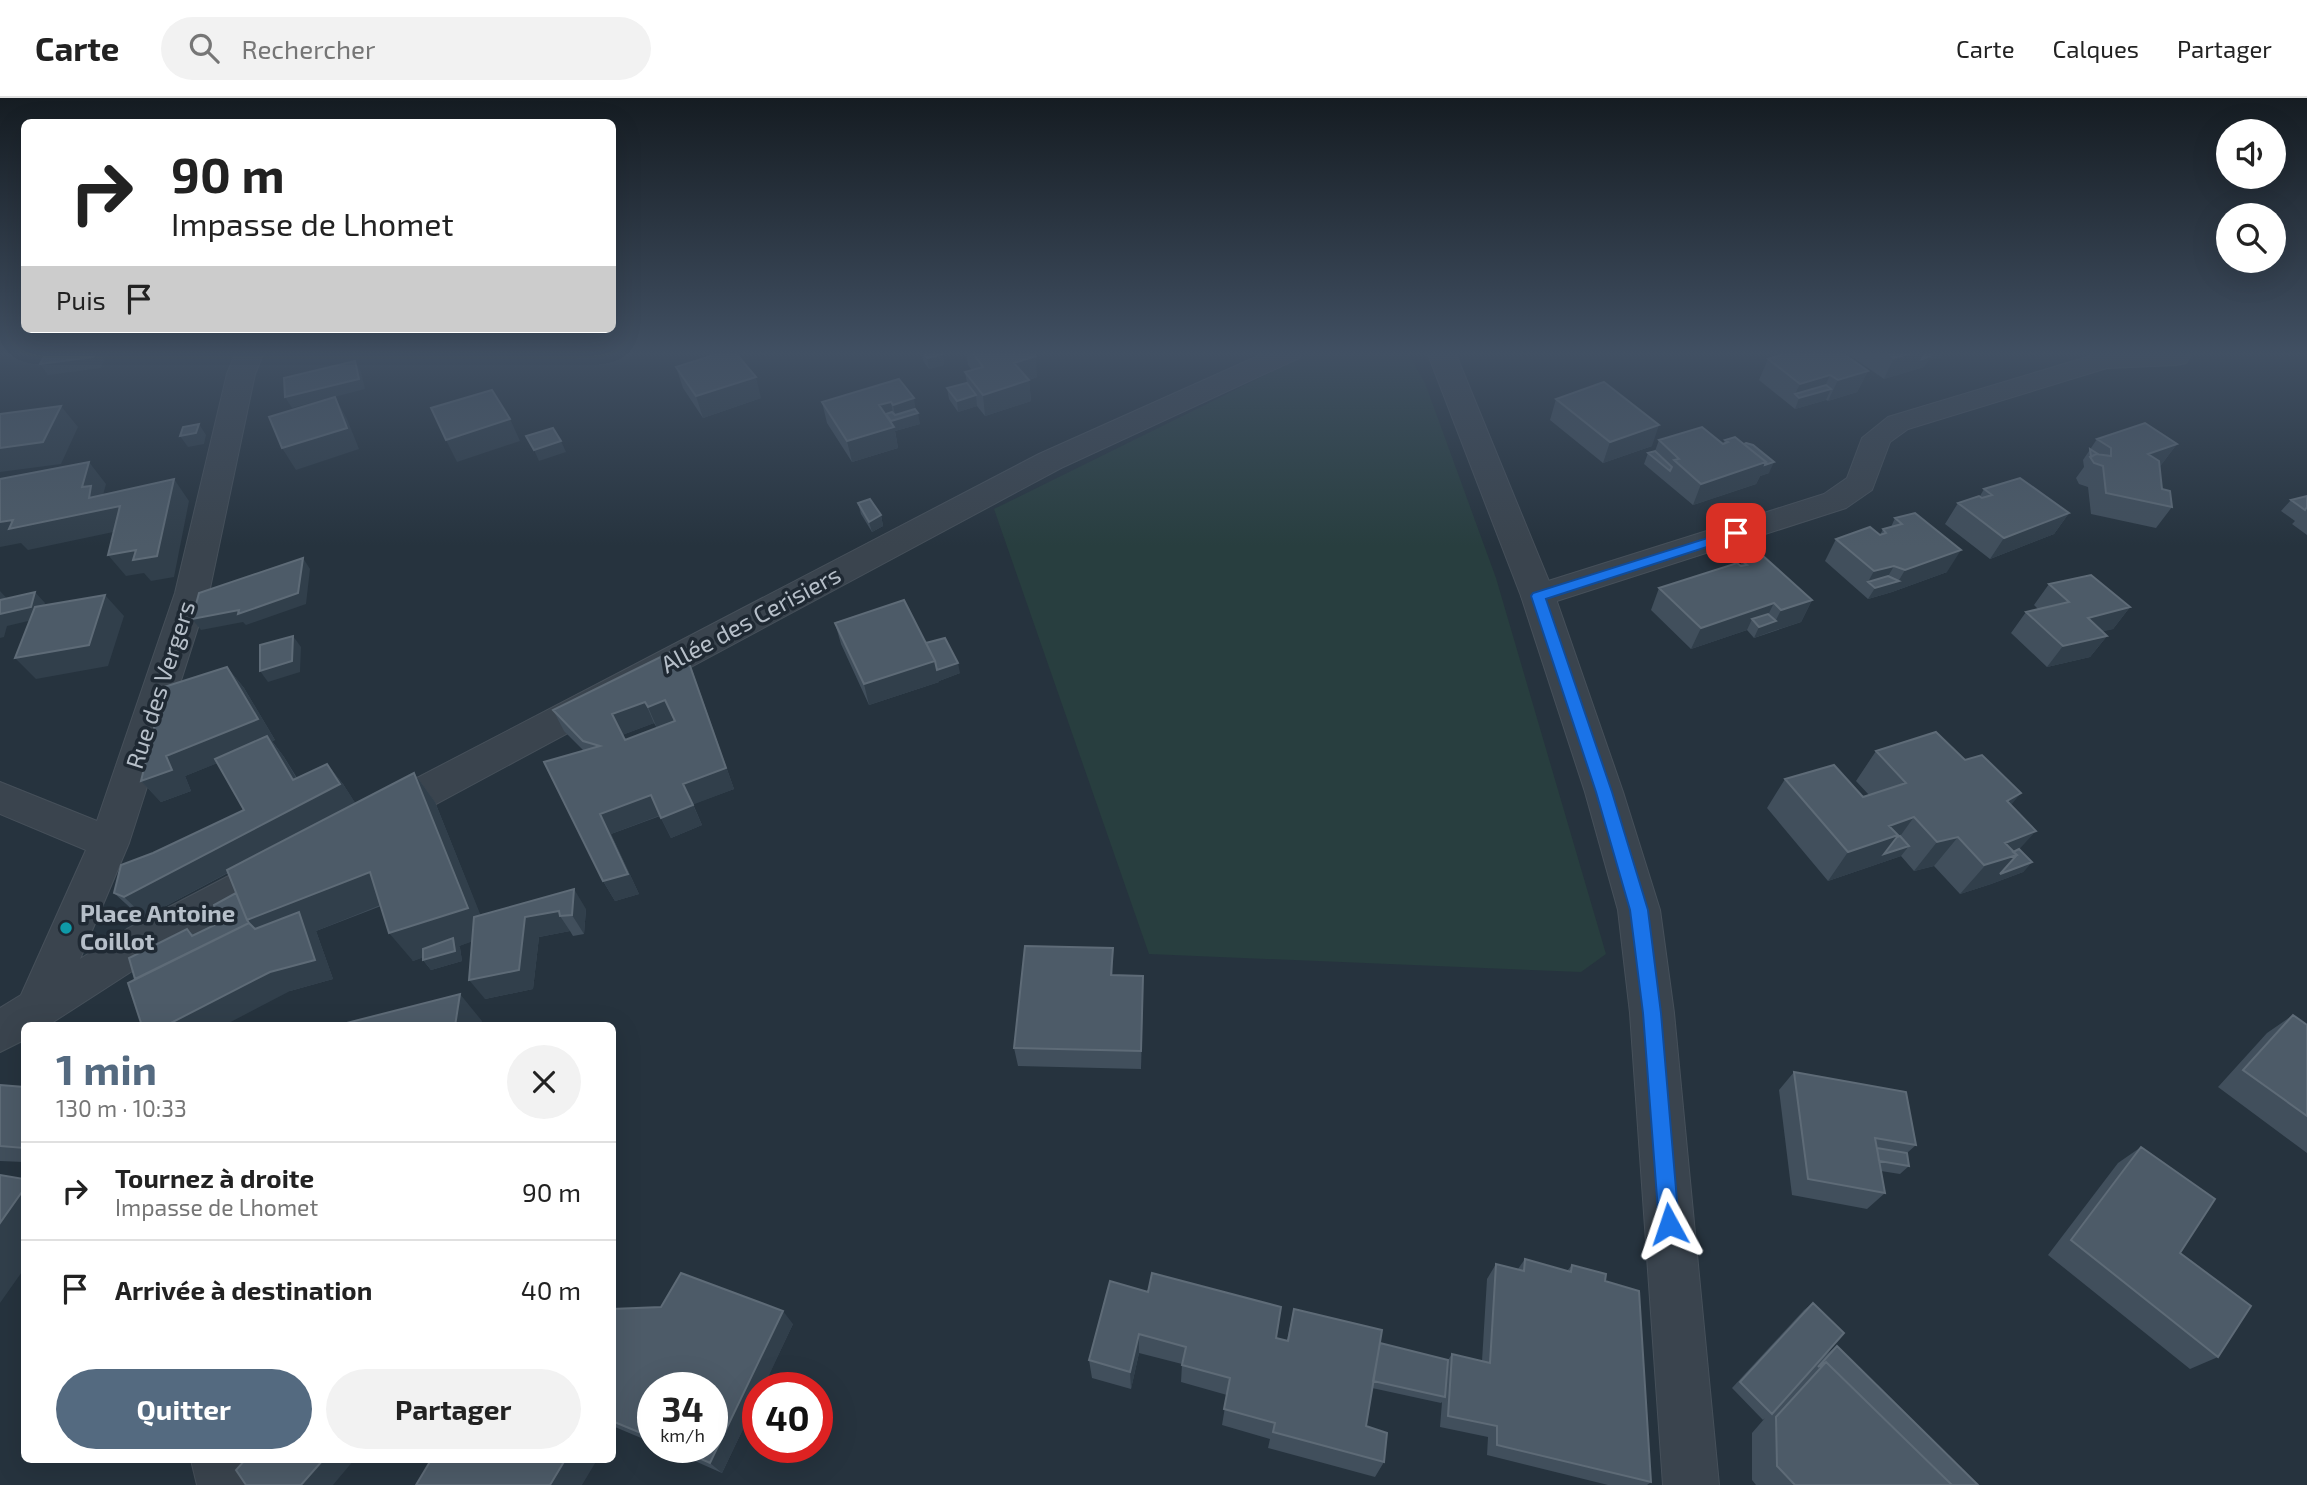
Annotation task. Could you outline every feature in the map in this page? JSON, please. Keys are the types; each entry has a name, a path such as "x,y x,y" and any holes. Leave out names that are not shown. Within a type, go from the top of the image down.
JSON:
{"street":[{"name":"Rue des Vergers","path":"51,1016 192,593 231,417"},
{"name":"Allée des Cerisiers","path":"351,831 1050,461 1147,417"},
{"path":"1467,417 1538,596 1604,792 1639,910 1652,1013 1691,1485"},
{"path":"1538,596 1835,501 1861,483 1877,439 1898,423 1919,417"},
{"path":"0,797 109,843"},
{"path":"32,1022 51,1016 142,942 314,851"},
{"path":"0,1032 21,1025"},
{"path":"219,1463 225,1485"}],"green space":[{"path":"1181,417 1437,417 1496,578 1606,954 1581,972 1149,954 994,509"}],"building":[{"path":"0,417 56,417 43,442 0,448"},
{"path":"269,417 343,417 347,428 282,448"},
{"path":"435,417 509,417 510,419 446,440"},
{"path":"831,417 887,417 894,427 847,441"},
{"path":"888,417 905,417 891,421"},
{"path":"1578,417 1648,417 1659,425 1610,442"},
{"path":"2145,423 2177,444 2148,454 2159,461 2162,489 2170,491 2172,507 2106,493 2103,466 2094,463 2090,457 2096,454 2111,456 2111,448 2097,439"},
{"path":"199,424 196,433 180,436 183,427"},
{"path":"1702,427 1723,444 1728,442 1725,440 1735,437 1766,462 1701,484 1674,460 1679,459 1659,440"},
{"path":"553,428 561,441 534,450 526,436"},
{"path":"1744,444 1753,445 1774,462 1765,465 1766,462"},
{"path":"1655,451 1672,467 1670,471 1648,453"},
{"path":"89,462 82,487 91,486 89,498 174,479 157,556 133,560 136,550 108,555 120,506 9,529 13,520 0,522 0,479"},
{"path":"2020,478 2069,513 2004,538 1958,503 1992,495 1984,489"},
{"path":"2307,496 2305,510 2291,500"},
{"path":"870,499 881,515 869,522 858,503"},
{"path":"1915,513 1961,550 1905,570 1894,566 1874,571 1836,539 1870,527 1880,535 1886,533 1883,529 1902,524 1895,518"},
{"path":"1762,555 1812,600 1781,610 1774,603 1701,628 1659,588 1737,563 1741,566 1747,565 1742,561"},
{"path":"303,558 298,593 238,614 239,610 192,619 199,593"},
{"path":"2091,575 2130,607 2088,618 2107,636 2063,646 2026,612 2069,602 2049,584"},
{"path":"1888,576 1899,581 1875,588 1868,582"},
{"path":"35,592 31,607 0,614 0,600"},
{"path":"105,595 89,645 15,658 35,607"},
{"path":"904,600 935,661 864,684 835,623"},
{"path":"1768,614 1776,621 1759,627 1752,619"},
{"path":"293,636 292,661 260,671 260,645"},
{"path":"945,638 958,663 937,670 926,643"},
{"path":"683,646 726,768 683,784 693,805 661,818 651,795 600,814 628,874 603,881 544,762 600,746 583,741 553,710","holes":["665,700 675,721 625,740 612,714 645,702 648,707"]},
{"path":"227,667 258,719 166,756 172,770 141,781 164,687"},
{"path":"1936,732 1965,760 1982,755 2021,793 2007,801 2036,831 2005,843 2017,855 1984,865 1958,837 1937,842 1914,817 1889,826 1898,835 1848,852 1785,779 1834,765 1863,797 1906,783 1876,751"},
{"path":"267,736 293,780 327,764 340,784 124,897 114,893 121,865 153,853 244,810 215,759"},
{"path":"414,773 468,908 389,933 370,872 247,920 227,870"},
{"path":"1900,836 1909,846 1884,854 1897,837"},
{"path":"2019,849 2032,862 2000,874 2017,855 2013,852"},
{"path":"574,889 572,915 560,916 559,911 525,917 519,970 469,980 474,917"},
{"path":"236,893 249,923 135,979 129,958 187,929 192,936 219,923 214,905"},
{"path":"299,912 315,960 270,972 173,1022 141,1022 128,983 249,923 255,929"},
{"path":"453,938 455,951 423,960 423,949"},
{"path":"1025,946 1113,948 1111,975 1143,976 1141,1051 1014,1048"},
{"path":"460,994 456,1022 351,1022"},
{"path":"2293,1015 2307,1025 2307,1116 2243,1070"},
{"path":"1794,1072 1906,1092 1916,1145 1875,1138 1885,1193 1808,1179"},
{"path":"0,1085 21,1087 21,1148 0,1146"},
{"path":"2141,1147 2215,1199 2180,1253 2251,1306 2218,1357 2071,1240"},
{"path":"1877,1148 1907,1153 1909,1166 1879,1161"},
{"path":"0,1175 21,1178 21,1193 0,1223"},
{"path":"1525,1259 1571,1272 1572,1265 1606,1274 1605,1281 1639,1291 1651,1482 1497,1445 1497,1426 1448,1416 1452,1354 1490,1363 1496,1264 1524,1271"},
{"path":"681,1273 783,1311 754,1372 742,1372 742,1396 728,1426 728,1372 637,1372 637,1431 616,1423 616,1309 661,1307"},
{"path":"1152,1273 1281,1307 1276,1338 1288,1341 1294,1309 1382,1330 1366,1426 1387,1433 1384,1462 1273,1432 1275,1423 1224,1409 1230,1378 1182,1365 1186,1347 1139,1334 1130,1372 1089,1360 1110,1281 1148,1292"},
{"path":"1813,1303 1844,1333 1772,1414 1740,1382"},
{"path":"1380,1343 1448,1360 1445,1397 1373,1381"},
{"path":"1837,1346 1978,1485 1952,1485 1826,1362 1818,1367"},
{"path":"1826,1362 1952,1485 1795,1485 1777,1466 1776,1417"},
{"path":"242,1463 320,1463 301,1485 246,1485 236,1470"},
{"path":"429,1463 563,1463 550,1485 416,1485"}],"place":[{"name":"Place Antoine Coillot","path":"66,928"}],"route":[{"path":"1669,1224 1652,1013 1639,910 1604,792 1538,596 1736,533"}]}
